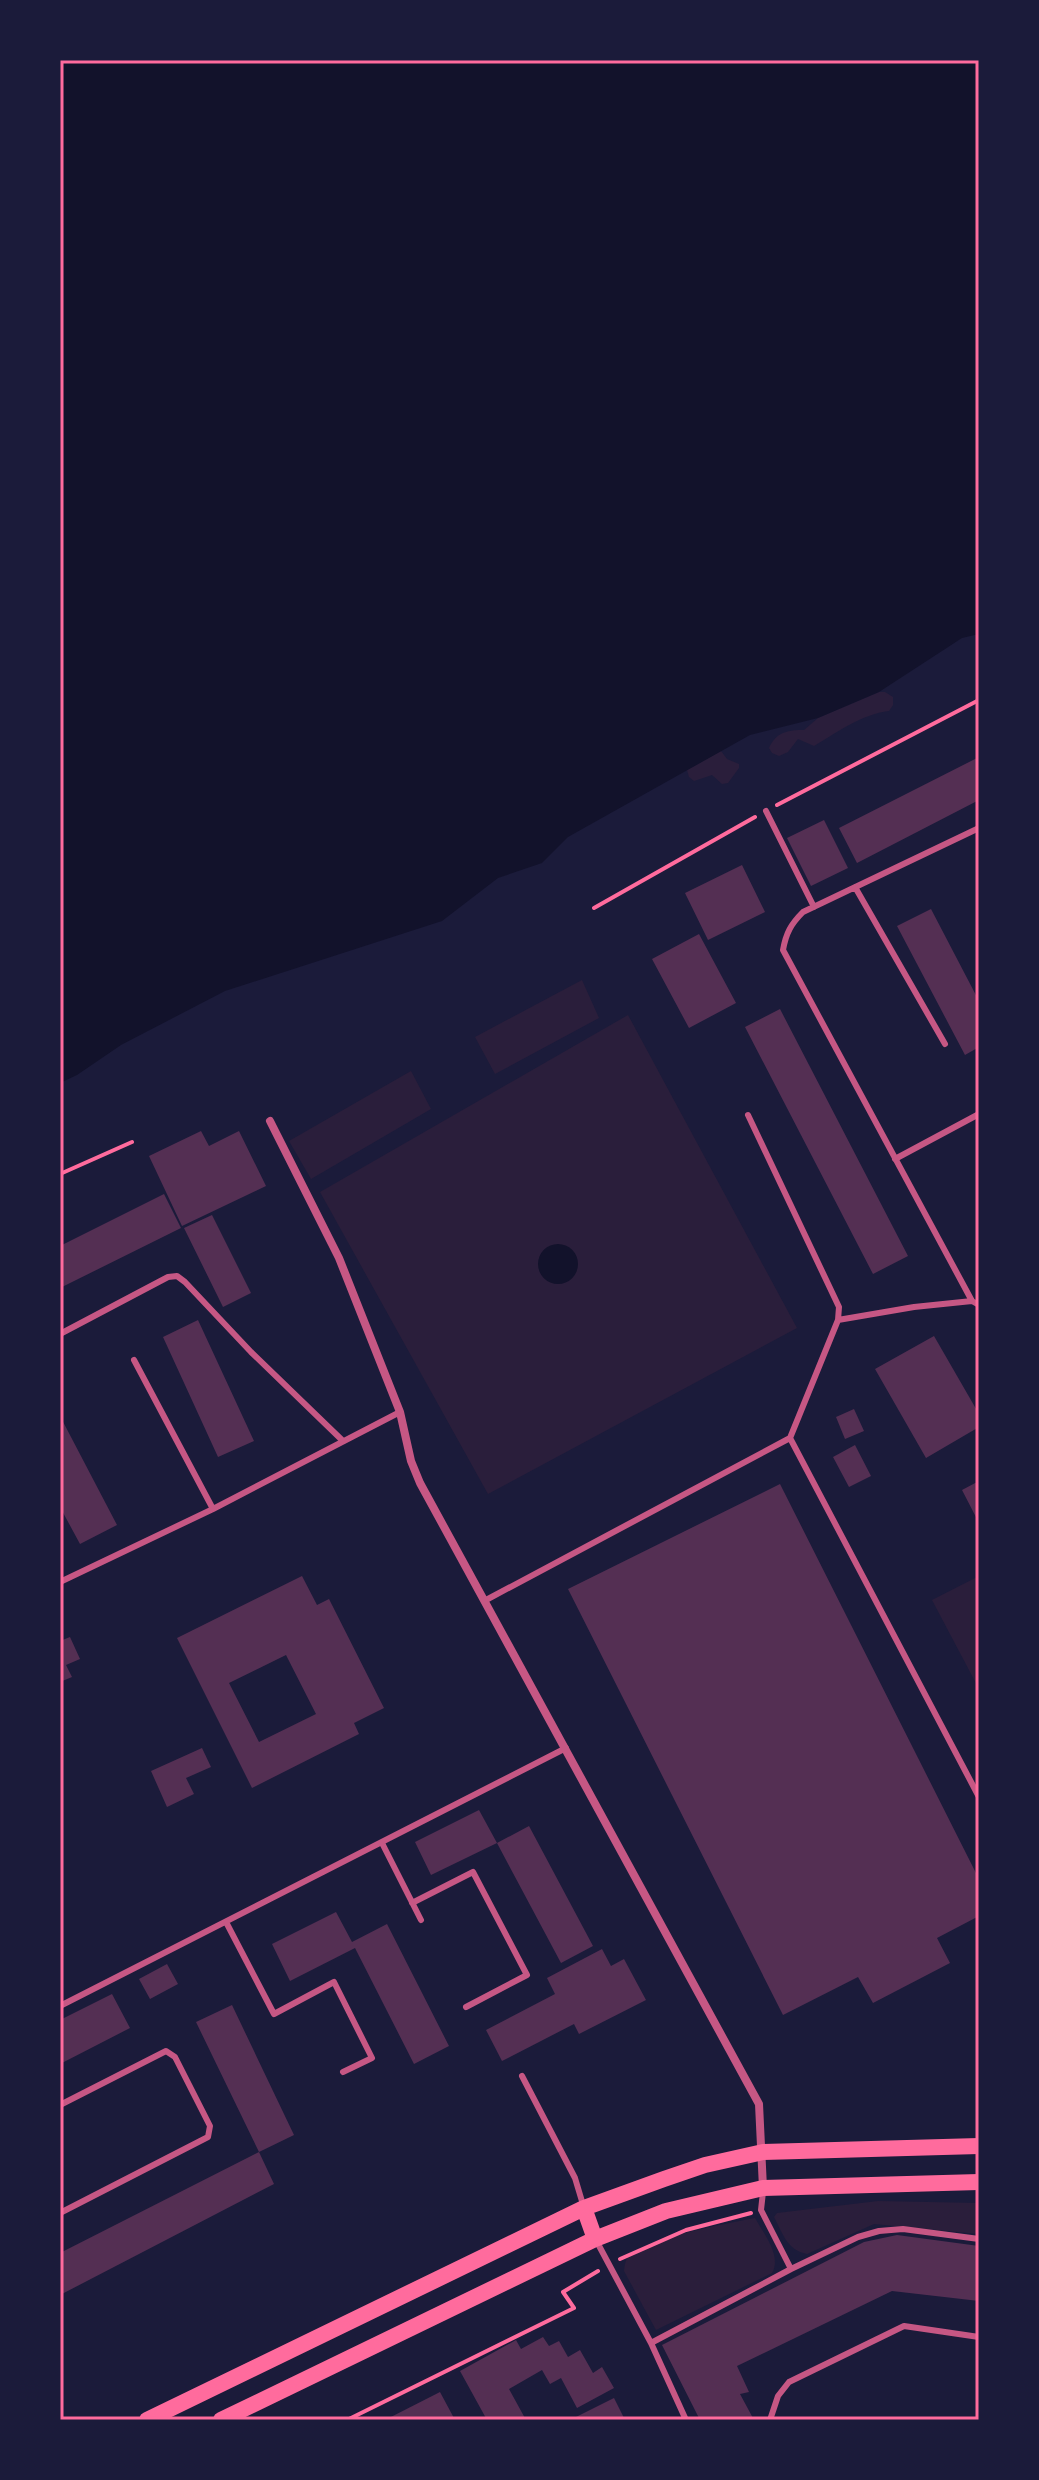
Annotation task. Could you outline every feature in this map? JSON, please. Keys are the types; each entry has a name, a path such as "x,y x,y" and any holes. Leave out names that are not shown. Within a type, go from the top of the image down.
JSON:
{"main road":[{"path":"147,2420 584,2208 705,2165 763,2152 979,2146"},
{"path":"221,2420 595,2239 666,2211 763,2188 979,2182"},
{"path":"584,2208 595,2239"}],"street":[{"path":"270,1121 339,1258 400,1412 411,1461 420,1483 759,2104 763,2188"}],"lane":[{"path":"766,811 814,907"},
{"path":"838,1320 914,1307 975,1303 783,950 785,936 803,912 979,828"},
{"path":"855,887 945,1044"},
{"path":"895,1159 979,1114"},
{"path":"486,1600 790,1438 838,1320 839,1307 748,1115"},
{"path":"60,1334 168,1277 177,1276 343,1441"},
{"path":"134,1360 213,1509"},
{"path":"60,1582 213,1509 400,1412"},
{"path":"790,1438 979,1797"},
{"path":"60,2006 566,1748"},
{"path":"382,1843 421,1920"},
{"path":"412,1903 473,1872 527,1975 466,2007"},
{"path":"226,1922 274,2014 334,1982 372,2058 343,2072"},
{"path":"60,2105 166,2051 175,2057 210,2126 210,2133 208,2137 60,2213"},
{"path":"522,2076 575,2178 584,2208"},
{"path":"763,2188 761,2210 791,2269"},
{"path":"651,2343 858,2237 903,2229 979,2239"},
{"path":"595,2239 651,2343 686,2420"},
{"path":"770,2420 778,2396 789,2382 904,2326 979,2337"}],"path":[{"path":"594,908 766,811 979,700"},
{"path":"60,1174 132,1142"},
{"path":"347,2420 574,2308 563,2292"}],"shaded area":[{"path":"60,60 979,60 979,634 962,638 879,692 818,718 750,735 568,837 542,863 498,878 442,921 225,991 121,1045 60,1083"},
{"path":"879,692 893,697 889,711 859,720 814,746 798,739 788,752 779,756 769,748 775,738 783,733 804,730 818,718"},
{"path":"721,751 727,759 739,764 728,783 722,784 712,775 694,781 689,777 687,770"},
{"path":"582,980 599,1018 495,1074 475,1037"},
{"path":"628,1015 797,1328 488,1494 320,1192"},
{"path":"411,1071 431,1109 311,1179 289,1141"},
{"path":"558,1244 572,1250 578,1264 572,1278 558,1284 544,1278 538,1264 544,1250"},
{"path":"979,1576 979,1689 932,1600"},
{"path":"878,2201 979,2203 979,2234 874,2224 807,2254 790,2245 774,2217 777,2213"},
{"path":"755,2218 773,2252 775,2266 772,2273 656,2330 624,2271 629,2256 674,2236"}],"building":[{"path":"979,757 979,800 857,863 839,828"},
{"path":"824,820 848,868 811,886 787,838"},
{"path":"742,865 765,912 708,940 685,893"},
{"path":"931,909 979,1001 979,1047 965,1055 897,926"},
{"path":"699,934 736,1003 689,1028 652,959"},
{"path":"780,1009 908,1256 873,1274 745,1027"},
{"path":"201,1131 209,1146 239,1131 266,1186 182,1226 149,1156"},
{"path":"164,1194 181,1228 60,1288 60,1246"},
{"path":"212,1215 251,1293 223,1307 184,1228"},
{"path":"198,1320 254,1441 218,1457 163,1337"},
{"path":"934,1336 979,1414 979,1427 926,1458 875,1369"},
{"path":"854,1409 864,1431 845,1439 836,1417"},
{"path":"60,1416 117,1525 80,1544 60,1507"},
{"path":"855,1445 871,1476 849,1487 833,1457"},
{"path":"979,1481 979,1523 962,1490"},
{"path":"780,1484 979,1879 979,1916 937,1938 950,1963 873,2003 858,1977 783,2015 568,1589"},
{"path":"302,1576 317,1605 329,1599 384,1708 354,1723 359,1734 252,1788 177,1638","holes":["286,1655 316,1714 259,1742 229,1683"]},
{"path":"70,1637 80,1659 66,1665 72,1677 60,1682 60,1641"},
{"path":"202,1748 211,1767 186,1778 194,1794 167,1807 151,1771"},
{"path":"479,1810 497,1843 431,1875 415,1842"},
{"path":"529,1826 593,1946 561,1963 497,1843"},
{"path":"336,1912 352,1942 387,1924 449,2046 414,2064 355,1948 290,1981 272,1944"},
{"path":"602,1949 611,1966 624,1959 646,2000 579,2034 574,2024 502,2061 486,2030 555,1994 547,1978"},
{"path":"167,1964 178,1984 150,1999 139,1979"},
{"path":"112,1994 130,2028 60,2064 60,2020"},
{"path":"232,2005 294,2135 259,2152 196,2022"},
{"path":"259,2152 274,2184 60,2295 60,2253"},
{"path":"897,2235 979,2246 979,2301 892,2291 737,2366 749,2392 740,2394 754,2420 700,2420 662,2345 864,2242"},
{"path":"543,2337 549,2346 559,2341 568,2357 580,2350 593,2373 602,2367 614,2388 577,2408 561,2378 550,2384 542,2370 509,2389 526,2420 487,2420 460,2371 516,2340 521,2349"},
{"path":"440,2392 455,2420 385,2420"},
{"path":"614,2398 625,2420 577,2420 576,2417"}]}
